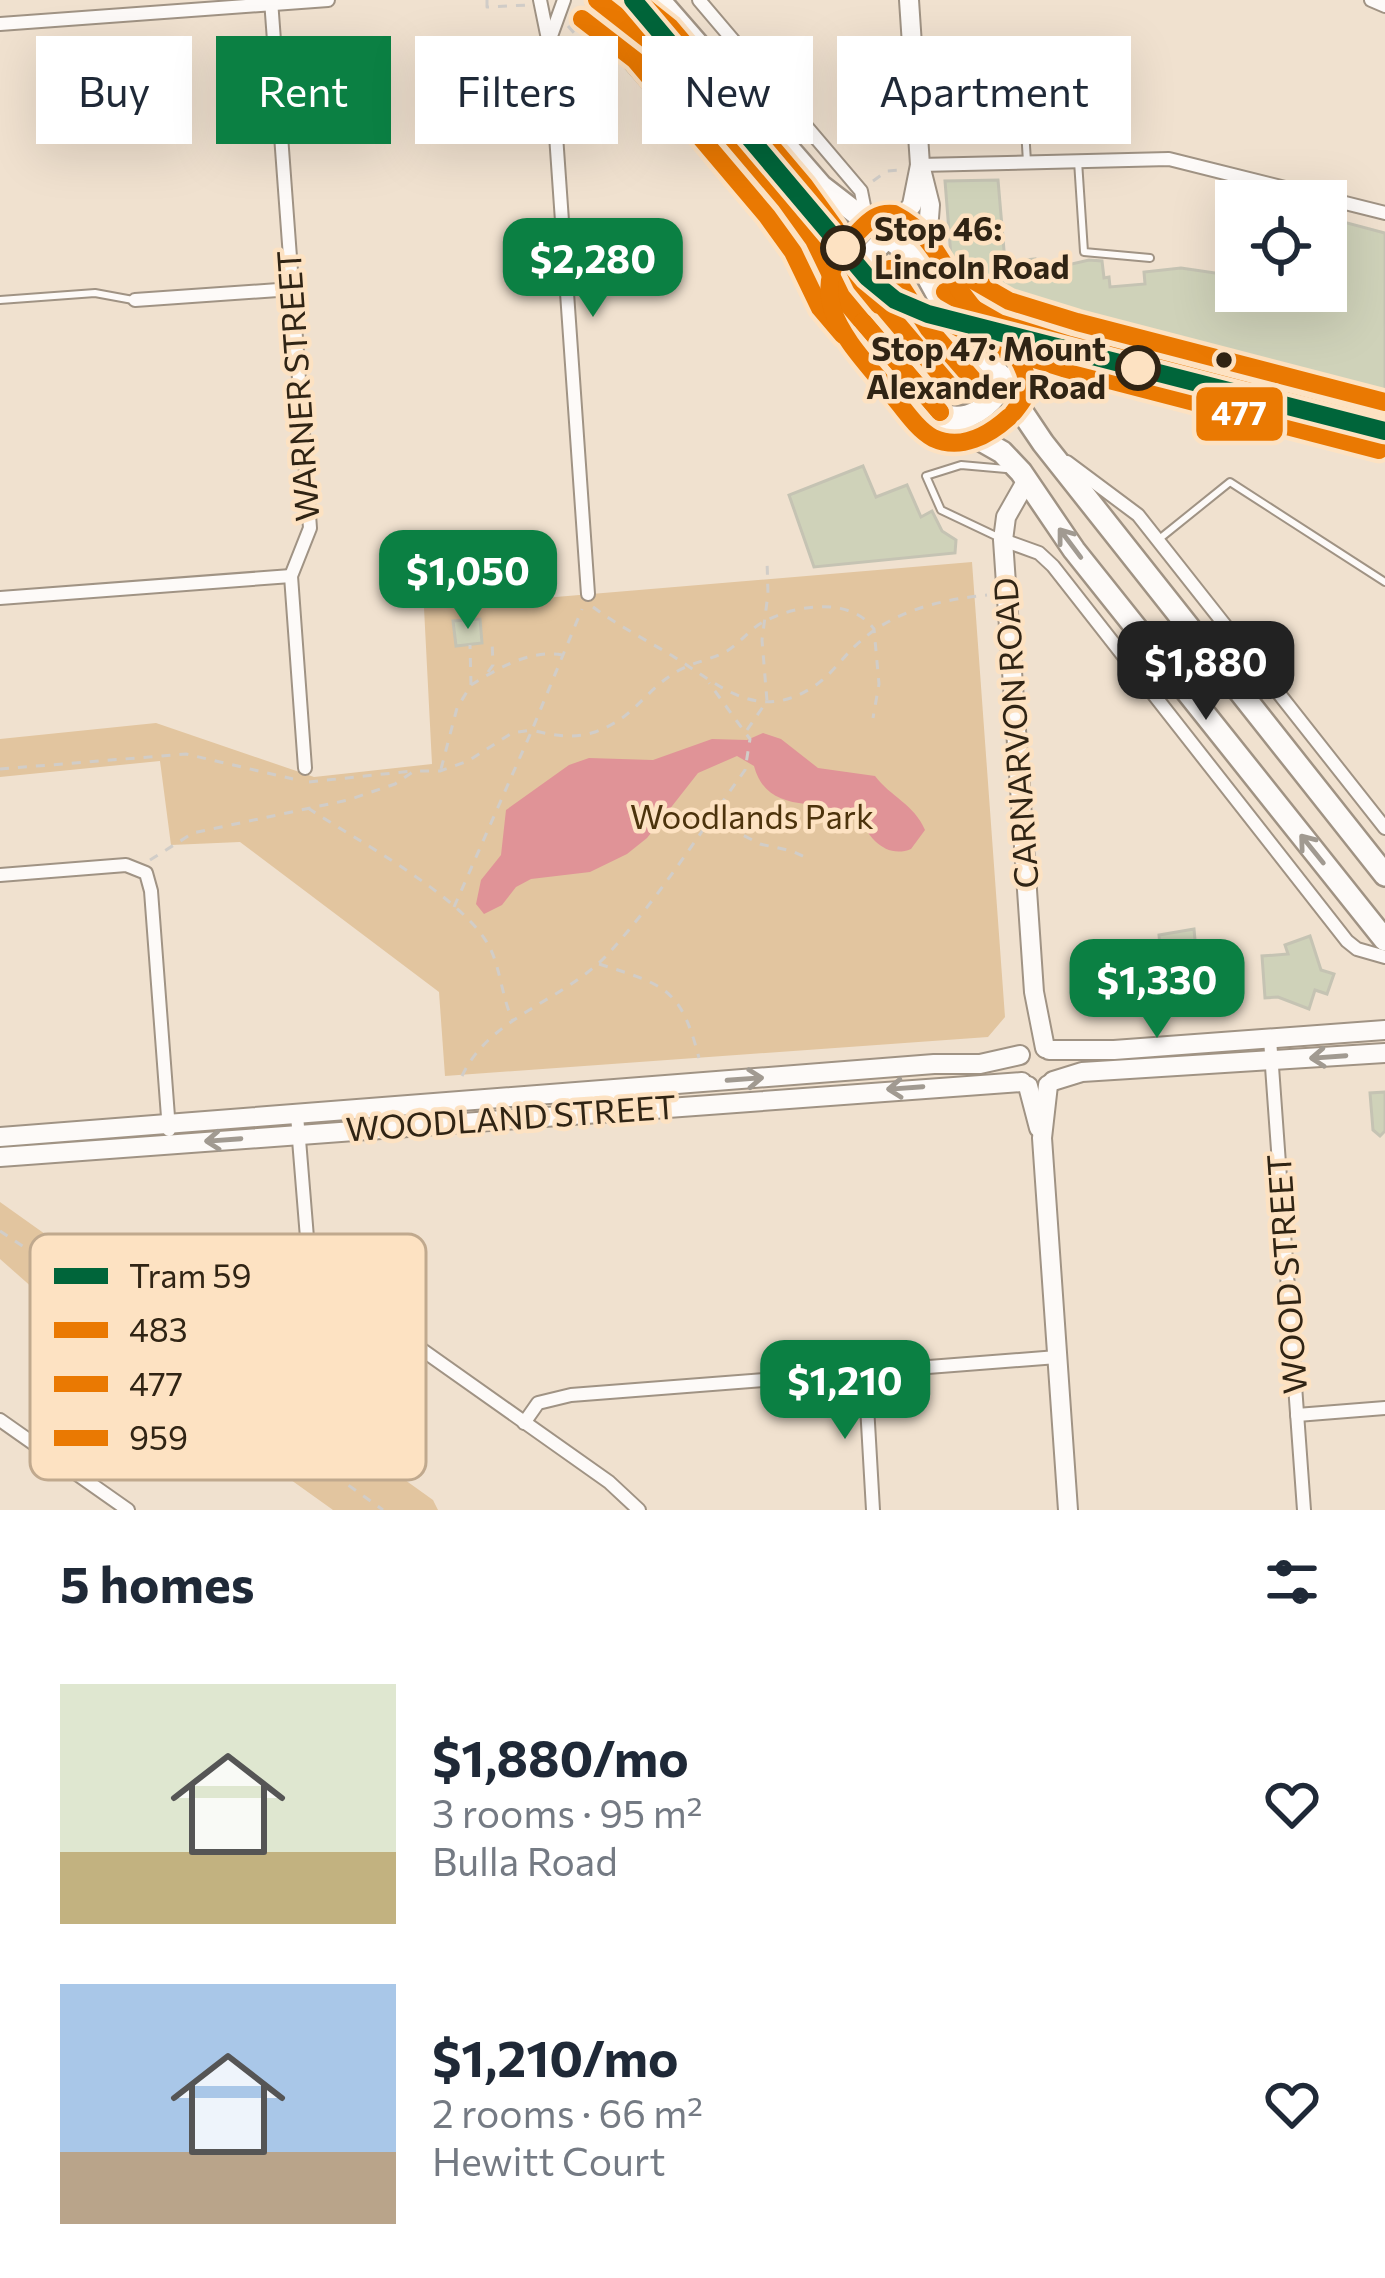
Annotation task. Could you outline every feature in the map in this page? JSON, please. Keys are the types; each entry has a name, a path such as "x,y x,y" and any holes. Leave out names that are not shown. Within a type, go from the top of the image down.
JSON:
{"main road":[{"path":"597,0 660,52 777,190 808,231 836,288 935,408 1002,452 1024,476 1075,550 1385,940"},
{"path":"659,0 807,172 867,224 909,251 948,314 987,356 1046,448 1385,874"},
{"path":"909,0 920,165 930,197 929,277"},
{"path":"864,323 853,290 854,272 912,205 920,165"},
{"path":"929,277 993,320 1070,345 1385,427"},
{"path":"935,408 946,417 968,417 1040,352 1070,345"},
{"name":"CARNARVON ROAD","path":"1024,476 1007,514 1004,540 1036,1050"},
{"path":"1352,1032 1385,1018"},
{"name":"WOODLAND STREET","path":"298,1125 802,1074 980,1064 1036,1050 1114,1050 1385,1030"},
{"path":"1036,1050 1058,1068 1038,1083 1016,1069 1036,1050"},
{"name":"WOODLAND STREET","path":"0,1137 170,1134 1038,1083 1082,1072 1385,1053"},
{"path":"802,1074 803,1096"},
{"path":"1038,1083 1068,1510"},
{"name":"WOODLAND STREET","path":"0,1156 170,1134"}],"street":[{"path":"0,24 328,0"},
{"path":"540,0 547,36"},
{"path":"552,36 564,0"},
{"path":"699,0 861,191 867,224"},
{"path":"1371,0 1385,6"},
{"name":"WARNER STREET","path":"272,2 310,528 292,576 305,768"},
{"path":"557,144 588,594"},
{"path":"920,165 1184,161 1385,212"},
{"path":"135,300 292,290"},
{"path":"1046,448 1118,497 1158,540 1385,828"},
{"path":"1004,540 1039,554 1053,566 1350,945 1385,957"},
{"path":"0,598 292,576"},
{"path":"0,875 126,865 146,873 170,1134"},
{"name":"WOOD STREET","path":"1270,1039 1304,1510"},
{"path":"298,1125 307,1234"},
{"path":"426,1353 609,1481 639,1510"},
{"path":"524,1423 531,1409 552,1397 1057,1358"},
{"path":"865,1371 873,1510"},
{"path":"1297,1415 1385,1408"},
{"path":"0,1420 30,1441"},
{"path":"85,1480 128,1510"}],"lane":[{"path":"1027,144 1028,162"},
{"path":"1078,161 1084,251 1150,257"},
{"path":"0,300 95,293 135,300"},
{"path":"884,398 913,381"},
{"path":"911,428 935,408"},
{"path":"1004,540 940,509 926,476 961,465 1024,476"},
{"path":"1158,540 1230,482 1385,582"}],"path":[{"path":"746,731 767,701 762,622 768,594 767,560"},
{"path":"588,594 594,608 709,683 767,701 813,687 874,628 898,615 929,604 1006,593"},
{"path":"454,907 588,594"},
{"path":"0,769 158,753 186,754 311,782 440,772 491,749 512,733 532,730 558,737 592,733 630,716 661,684 687,667 728,651 762,622 811,608 837,608 861,615 874,628 879,684 873,718"},
{"path":"484,676 493,665 492,640"},
{"path":"470,645 470,686"},
{"path":"440,772 457,708 470,686 545,652 563,655"},
{"path":"462,1076 478,1046 598,964 745,770 751,753 746,731 709,683"},
{"path":"138,867 193,832 348,800 395,784 414,771"},
{"path":"306,807 417,878 472,923 490,947 514,1022"},
{"path":"710,818 760,844 811,860"},
{"path":"598,964 651,980 670,992 682,1007 699,1058"},
{"path":"0,1231 30,1251"},
{"path":"340,1480 382,1510"}],"green space":[{"path":"891,260 910,275 940,327 982,368 984,388 971,402 944,399 865,303 860,277 873,261"},
{"name":"Woodlands Park","path":"972,562 1005,1017 988,1037 445,1076 439,992 240,842 171,845 160,761 0,777 0,739 156,723 314,777 432,764 424,608"},
{"path":"0,1202 45,1234 30,1234 30,1285 0,1259"},
{"path":"291,1480 405,1480 433,1500 438,1510 333,1510"}],"shaded area":[{"path":"763,733 781,739 818,768 875,776 925,830 911,849 886,849 860,818 771,793 754,766 737,756 698,773 647,838 627,854 590,872 531,879 484,914 476,904 481,880 501,855 506,810 569,765 589,758 653,760 712,739 747,740"}],"building":[{"path":"998,180 1005,262 1035,259 1040,270 1102,261 1110,287 1145,284 1144,272 1181,268 1215,273 1215,312 1347,312 1347,223 1385,233 1385,399 1074,318 1001,304 1001,297 987,298 957,281 952,269 945,181"},
{"path":"863,466 876,497 907,485 921,517 932,511 942,531 956,540 955,553 814,567 789,495"},
{"path":"480,619 482,643 456,646 453,621"},
{"path":"1194,929 1196,951 1229,949 1230,996 1194,999 1195,1008 1164,1010 1164,1005 1106,1009 1105,1001 1096,1002 1094,962 1121,960 1122,970 1162,967 1159,935"},
{"path":"1310,936 1321,970 1334,974 1327,994 1315,990 1309,1009 1278,997 1265,998 1262,956 1288,954 1285,945"},
{"path":"1385,1092 1385,1131 1380,1136 1373,1130 1370,1093"}],"tram line":[{"name":"59","path":"633,0 867,277 895,300 928,314 1385,431"}],"transit line":[{"name":"483","path":"597,0 652,43 786,201 814,240 841,296 861,320"},
{"name":"959","path":"636,0 670,27 804,185 835,228 861,283 879,305"},
{"name":"477","path":"582,19 635,60 767,216 793,252 820,308 843,335"},
{"name":"959","path":"1009,417 974,439 954,443 933,438 858,354 835,316 830,277 839,256 873,219 894,214 921,233 971,305 1012,349 1028,385 1013,413"},
{"name":"477","path":"890,269 928,328 975,382 955,392 884,308 877,286 890,269"},
{"name":"959","path":"957,271 1009,301 1077,322 1385,402"},
{"name":"483","path":"945,292 999,323 1070,345 1385,427"},
{"name":"477","path":"933,313 989,345 1063,368 1379,450"},
{"name":"483","path":"863,322 940,412"},
{"name":"483","path":"863,322 940,412"}],"place":[{"name":"Stop 46: Lincoln Road","path":"843,248"},
{"name":"Stop 47: Mount Alexander Road","path":"1138,368"}]}
